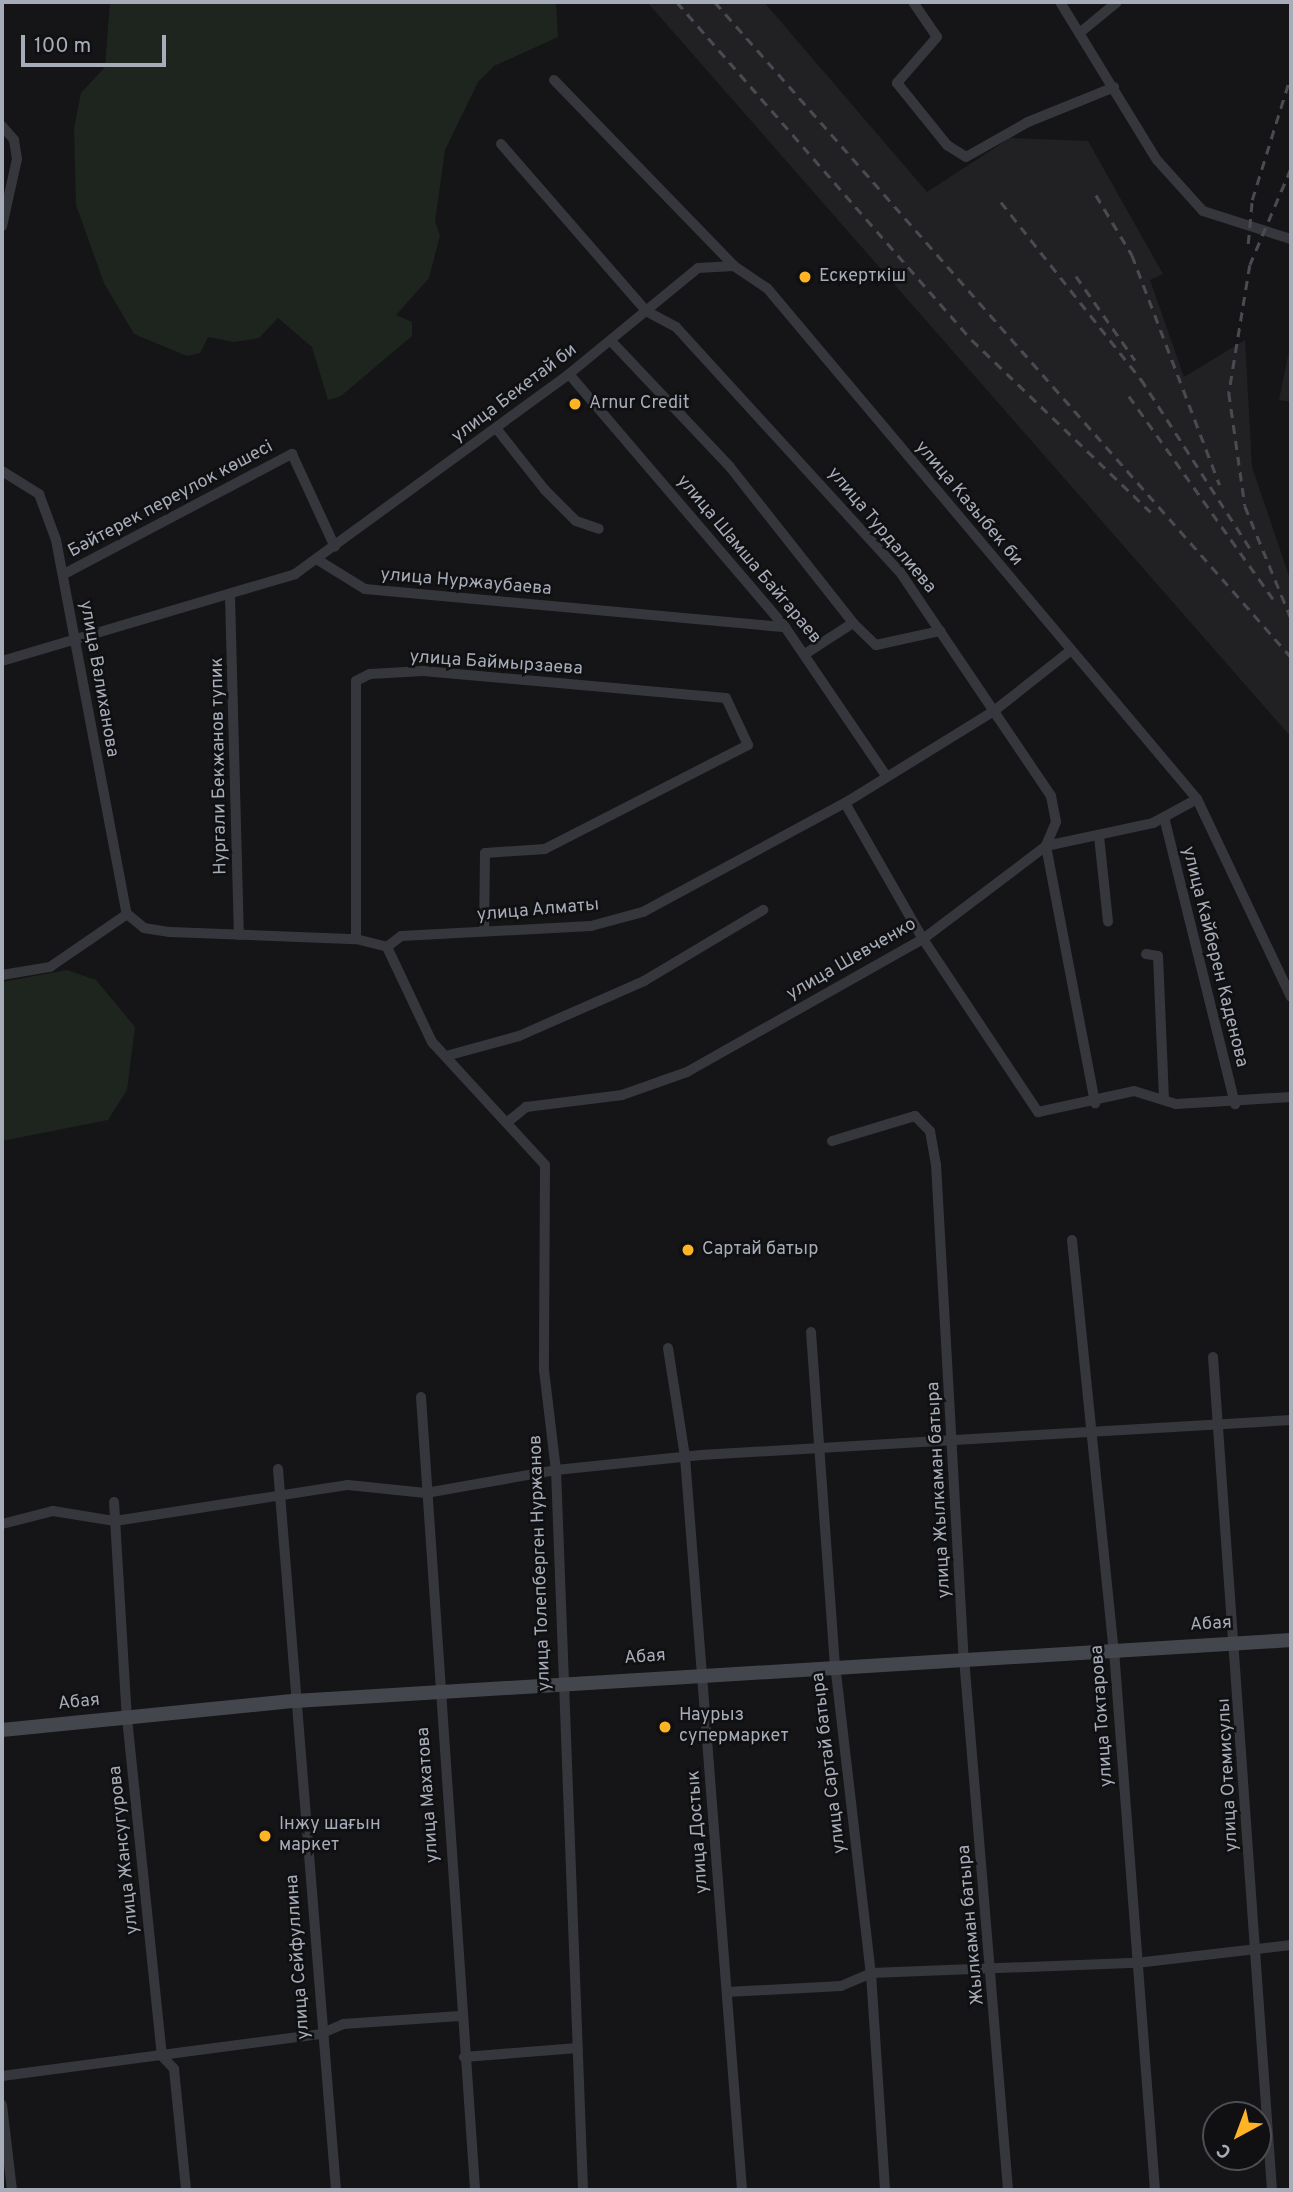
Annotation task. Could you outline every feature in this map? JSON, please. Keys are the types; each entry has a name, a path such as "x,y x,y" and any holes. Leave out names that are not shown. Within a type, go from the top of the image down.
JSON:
{"street":[{"path":"913,2 937,37 897,83 947,145 966,157 1028,122 1114,87"},
{"path":"1060,2 1082,32 1157,160 1203,211 1291,239"},
{"path":"1082,32 1117,2"},
{"name":"улица Казыбек би","path":"554,80 734,266 767,288 1197,799 1291,998"},
{"path":"2,126 14,140 17,159 2,226"},
{"name":"улица Турдалиева","path":"501,144 646,311 676,327 853,517 940,631 1051,796 1056,822 1046,846 1095,1103"},
{"name":"улица Бекетай би","path":"318,560 569,374 698,268 734,266"},
{"path":"611,341 730,467 853,623 876,645 940,631"},
{"name":"улица Шамша Байгараев","path":"569,374 785,627 806,654 887,777"},
{"path":"496,428 552,498 576,521 600,529"},
{"name":"Бәйтерек переулок көшесі","path":"64,574 292,454 335,547"},
{"name":"улица Валиханова","path":"2,471 39,494 64,574 127,914"},
{"path":"2,661 230,596 318,560"},
{"name":"улица Нуржаубаева","path":"318,560 365,589 785,627"},
{"name":"Нургали Бекжанов тупик","path":"230,596 239,935"},
{"path":"806,654 853,623"},
{"name":"улица Алматы","path":"387,947 401,936 591,926 643,912 845,803 995,711 1070,651"},
{"name":"улица Баймырзаева","path":"356,939 356,681 370,674 423,671 726,698 748,745 545,849 485,853 484,931"},
{"name":"улица Шевченко","path":"510,1120 526,1107 622,1095 687,1072 923,939 1046,846 1099,836 1164,817 1197,799"},
{"path":"845,803 923,939 1038,1112 1095,1103 1134,1091 1164,1099 1235,1104 1291,1097"},
{"name":"улица Кайберен Каденова","path":"1164,817 1235,1104"},
{"path":"1099,836 1108,922"},
{"path":"446,1056 519,1036 644,981 762,910"},
{"path":"2,975 50,967 127,914 144,928 356,939 387,947"},
{"name":"улица Толепберген Нуржанов","path":"387,947 432,1042 510,1120 545,1165 544,1370 556,1470 583,2190"},
{"path":"1146,954 1158,956 1164,1099"},
{"name":"улица Жылкаман батыра","path":"832,1141 904,1116 927,1126 943,1226 964,1658"},
{"name":"улица Токтарова","path":"1072,1240 1114,1650 1155,2190"},
{"name":"улица Сартай батыра","path":"811,1332 835,1664 871,1973 885,2190"},
{"name":"улица Достык","path":"668,1348 685,1457 742,2190"},
{"name":"улица Отемисулы","path":"1213,1357 1237,1643 1272,2190"},
{"name":"улица Махатова","path":"421,1397 460,2016 475,2190"},
{"path":"2,1524 53,1511 115,1521 280,1499 348,1485 426,1493 556,1470 685,1457 953,1444 1291,1420"},
{"name":"улица Сейфуллина","path":"278,1469 320,2034 336,2190"},
{"name":"улица Жансугурова","path":"114,1502 127,1718 162,2056 174,2069 186,2190"},
{"name":"Абая","path":"2,1730 295,1701 835,1664 1291,1640"},
{"name":"Жылкаман батыра","path":"964,1658 992,1970 1008,2190"},
{"path":"727,1992 841,1986 871,1973 1136,1963 1291,1945"},
{"path":"2,2076 320,2034 343,2024 460,2016"},
{"path":"464,2057 578,2048"},
{"path":"2,2105 12,2190"}],"shaded area":[{"path":"110,2 556,2 558,37 494,66 478,82 445,150 435,222 440,235 429,278 396,315 412,322 412,336 341,396 328,400 312,347 278,318 259,338 234,342 208,337 200,353 187,356 134,334 104,283 76,205 74,128 81,93 105,67"},
{"path":"647,2 764,2 927,192 1010,138 1088,141 1163,274 1150,280 1184,377 1245,340 1252,467 1291,582 1291,737"},
{"path":"1291,341 1291,402 1279,400"},
{"path":"67,970 96,980 135,1027 127,1090 108,1120 2,1141 2,982"}],"railway":[{"path":"677,2 972,340 1151,512"},
{"path":"715,2 1291,657"},
{"path":"1248,244 1252,200 1291,75"},
{"path":"1291,169 1250,265 1229,393 1245,506 1291,618"},
{"path":"1096,195 1132,255 1220,485"},
{"path":"1001,202 1141,379 1252,551"},
{"path":"1076,276 1135,360"},
{"path":"1129,396 1273,599"}],"place":[{"name":"Ескерткіш","path":"805,277"},
{"name":"Arnur Credit","path":"575,404"},
{"name":"Сартай батыр","path":"688,1250"},
{"name":"Наурыз супермаркет","path":"665,1727"},
{"name":"Інжу шағын маркет","path":"265,1836"}]}
